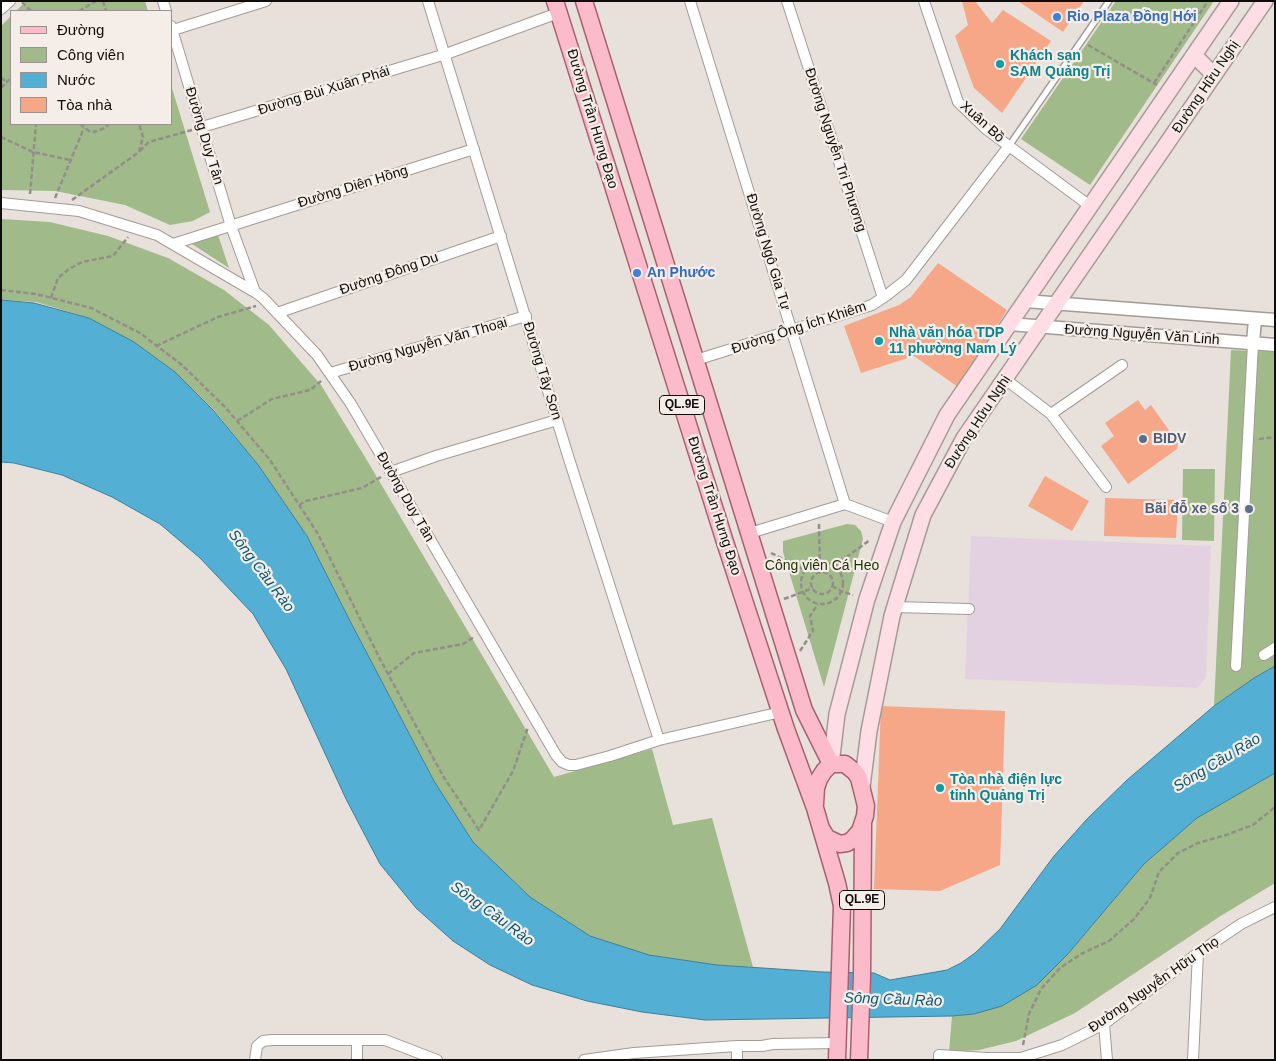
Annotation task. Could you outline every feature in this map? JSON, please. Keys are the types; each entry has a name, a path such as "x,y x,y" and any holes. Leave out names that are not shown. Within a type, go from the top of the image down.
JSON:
{"main road":[{"name":"Đường Hữu Nghị","path":"862,787 869,731 895,607 923,516 964,438 1264,1"},
{"path":"556,7 587,2"},
{"name":"Đường Trần Hưng Đạo","path":"587,2 804,710 831,764 819,779 816,788 815,808"},
{"name":"Đường Hữu Nghị","path":"831,764 837,714 867,599 894,522 948,415 1229,4"},
{"path":"1229,4 1248,25"},
{"name":"Đường Trần Hưng Đạo","path":"556,7 724,542 815,808 837,883 842,906 838,1036"},
{"path":"1194,54 1214,75"},
{"path":"724,542 750,533"},
{"path":"821,828 827,838 840,844 847,843 860,831 866,806 859,778 851,767 846,764 831,764"},
{"name":"QL.9E","path":"859,1060 862,976 863,824"},
{"name":"QL.9E","path":"837,1060 838,1036"}],"street":[{"path":"1,9 10,1"},
{"path":"172,28 266,1"},
{"name":"Đường Tây Sơn","path":"428,1 446,54 557,420 659,740"},
{"name":"Đường Ngô Gia Tự","path":"690,1 845,504"},
{"name":"Đường Nguyễn Tri Phương","path":"787,1 883,298"},
{"name":"Xuân Bồ","path":"924,1 958,102 967,112 1009,146 1090,206"},
{"name":"Đường Bùi Xuân Phái","path":"202,127 446,54 556,7"},
{"name":"Đường Duy Tân","path":"172,28 231,226 255,292 278,313 317,355 364,425 483,631 556,755 562,762 569,765 594,761 659,740 781,712"},
{"name":"Đường Ông Ích Khiêm","path":"696,360 872,305 883,298 906,280 1009,146"},
{"name":"Đường Diên Hồng","path":"173,244 474,149"},
{"path":"1,203 79,211 157,234 259,295"},
{"name":"Đường Đông Du","path":"278,313 501,236"},
{"name":"Đường Nguyễn Văn Linh","path":"1025,302 1275,320"},
{"name":"Đường Nguyễn Văn Thoại","path":"330,373 526,316"},
{"path":"1236,666 1255,319"},
{"name":"Đường Nguyễn Văn Linh","path":"1009,324 1275,345"},
{"path":"1051,414 1122,365"},
{"path":"1005,379 1051,414 1106,487"},
{"path":"391,472 436,456 557,420"},
{"path":"750,533 845,504 894,522"},
{"path":"895,607 969,609"},
{"path":"1264,655 1275,648"},
{"name":"Đường Nguyễn Hữu Thọ","path":"939,1057 1021,1059 1062,1045 1104,1024 1198,953 1241,924 1275,907"},
{"path":"1193,1060 1198,953"},
{"path":"1104,1024 1107,1060"},
{"path":"584,1060 634,1053 762,1046 838,1036"},
{"path":"255,1060 257,1046 263,1041 272,1040 385,1040 437,1060"},
{"path":"357,1040 357,1060"},
{"path":"737,1046 737,1060"}],"lane":[{"path":"1009,146 1109,1"}],"path":[{"path":"20,1 31,10"},
{"path":"81,10 96,1"},
{"path":"1154,83 1208,1"},
{"path":"1082,41 1169,92"},
{"path":"1,78 7,82"},
{"path":"1,88 10,79"},
{"path":"29,205 36,125"},
{"path":"81,125 89,131 100,131 108,125"},
{"path":"138,152 143,137 139,125"},
{"path":"55,208 138,152 148,142 202,127"},
{"path":"55,208 70,160 84,128"},
{"path":"1,136 33,152 70,160"},
{"path":"51,298 58,278 82,262 113,256 135,228"},
{"path":"1,290 36,294 91,308 140,334 182,365 225,407 270,460 318,534 388,674 443,776 479,830 513,772 532,714"},
{"path":"156,346 218,318 268,303"},
{"path":"237,421 272,399 310,390 330,373"},
{"path":"1248,441 1275,437"},
{"path":"299,505 306,501 362,488 391,472"},
{"path":"811,526 828,522"},
{"path":"819,524 820,572"},
{"path":"868,549 872,534"},
{"path":"834,566 870,540"},
{"path":"772,561 769,552 805,570"},
{"path":"820,562 827,562 834,566 839,570 842,577 841,592 831,602 824,604 818,604 806,597 802,592 801,579 805,570 813,564 820,562"},
{"path":"820,572 824,572 830,575 833,582 832,586 825,593 818,593 811,585 812,578 820,572"},
{"path":"832,586 841,592 856,596"},
{"path":"783,599 813,588"},
{"path":"796,644 799,653 813,631 810,616 818,604"},
{"path":"388,674 414,652 463,644 483,631"},
{"path":"1021,1059 1029,1014 1041,989 1060,968 1081,954 1109,941 1134,919 1150,898 1159,872 1178,854 1198,842 1226,835 1253,825 1275,808"}],"shaded area":[{"path":"971,536 1211,546 1206,678 1197,688 965,679"}],"green space":[{"path":"26,1 145,1 148,10 17,10"},
{"path":"1116,1 1214,1 1090,185 1021,139"},
{"path":"10,17 10,125 172,125 172,88 210,212 193,221 170,225 125,205 55,191 1,190 1,26"},
{"path":"1,219 50,222 108,236 168,258 224,290 269,325 321,385 554,777 652,749 673,825 712,818 753,967 717,965 649,955 590,936 530,897 473,842 434,781 307,536 259,466 215,411 175,372 134,342 89,318 36,302 1,300"},
{"path":"218,235 229,268 192,244"},
{"name":"Bãi đỗ xe số 3","path":"1231,350 1275,352 1275,666 1214,706"},
{"path":"1183,469 1215,469 1214,541 1182,540"},
{"name":"Công viên Cá Heo","path":"847,524 855,525 861,531 863,539 824,687 783,552 783,541"},
{"path":"1275,773 1275,883 1219,917 1075,1013 1016,1041 979,1050 949,1052 952,1016 974,1014 1067,955 1144,864 1197,818"}],"water":[{"name":"Sông Cầu Rào","path":"1,300 34,303 89,318 134,342 175,372 214,411 259,466 307,536 434,781 473,842 530,897 590,936 649,955 717,965 823,972 874,973 890,980 947,970 975,953 1000,929 1054,856 1087,819 1127,780 1214,706 1275,666 1275,773 1197,818 1144,864 1067,955 1037,985 1002,1006 974,1014 952,1016 705,1020 642,1012 587,1001 532,985 490,965 453,941 416,908 380,864 346,799 286,669 253,614 200,558 160,524 112,497 62,475 14,463 1,462"}],"building":[{"name":"Khách sạn SAM Quảng Trị","path":"962,1 975,1 992,23 1003,10 1051,41 1002,113 974,88 955,36 968,25"},
{"name":"Rio Plaza Đồng Hới","path":"1018,1 1084,1 1063,32"},
{"path":"938,263 1007,310 958,387 914,356 861,373 844,326 899,305 911,297"},
{"name":"BIDV","path":"1138,400 1145,410 1151,405 1178,443 1177,449 1128,484 1101,446 1114,436 1105,423"},
{"path":"1045,476 1089,501 1072,531 1028,506"},
{"path":"1105,498 1178,500 1176,538 1104,536"},
{"name":"Tòa nhà điện lực tỉnh Quảng Trị","path":"881,706 1005,711 1000,865 940,891 874,889"}],"place":[{"name":"Rio Plaza Đồng Hới","path":"1057,17"},
{"name":"Khách sạn SAM Quảng Trị","path":"1000,64"},
{"name":"An Phước","path":"637,273"},
{"name":"Nhà văn hóa TDP 11 phường Nam Lý","path":"879,341"},
{"name":"BIDV","path":"1143,439"},
{"name":"Bãi đỗ xe số 3","path":"1249,509"},
{"name":"Tòa nhà điện lực tỉnh Quảng Trị","path":"940,788"}]}
